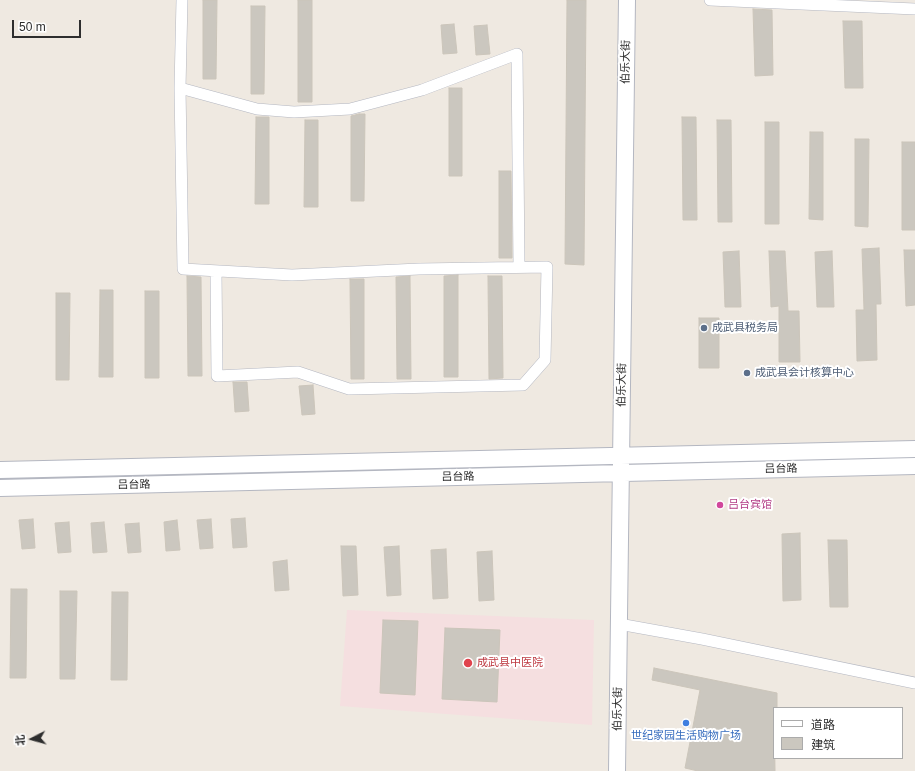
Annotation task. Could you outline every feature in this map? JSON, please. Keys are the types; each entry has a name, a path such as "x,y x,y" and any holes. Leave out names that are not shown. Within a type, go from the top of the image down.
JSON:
{"main road":[{"name":"伯乐大街","path":"617,771 627,0"},
{"name":"吕台路","path":"0,470 915,449"},
{"name":"吕台路","path":"0,488 915,466"}],"street":[{"path":"182,0 180,88 183,269 292,275 419,269 547,267 546,360 523,385 349,389 298,372 216,376 216,271"},
{"path":"710,0 915,9"},
{"path":"180,88 257,109 294,112 350,109 422,90 517,54 518,267"},
{"path":"619,624 702,639 915,683"}],"shaded area":[{"name":"成武县中医院","path":"347,610 594,620 592,725 340,706"}],"building":[{"path":"203,0 217,0 216,79 203,79"},
{"path":"298,0 312,0 312,102 298,102"},
{"path":"567,0 586,0 584,265 565,264"},
{"path":"251,6 265,6 264,94 251,94"},
{"path":"753,9 772,10 773,75 755,76"},
{"path":"843,21 862,21 863,88 845,88"},
{"path":"454,24 457,53 443,54 441,25"},
{"path":"487,25 490,54 476,55 474,26"},
{"path":"449,88 462,88 462,176 449,176"},
{"path":"365,114 364,201 351,201 351,116"},
{"path":"256,117 269,117 269,204 255,204"},
{"path":"682,117 696,117 697,220 683,220"},
{"path":"305,120 318,120 318,207 304,207"},
{"path":"717,120 731,120 732,222 718,222"},
{"path":"765,122 779,122 779,224 765,224"},
{"path":"810,132 823,132 823,220 809,219"},
{"path":"855,139 869,139 868,227 855,226"},
{"path":"902,142 915,142 915,230 902,230"},
{"path":"499,171 511,171 512,258 499,258"},
{"path":"879,248 881,304 876,304 877,360 857,361 856,310 864,310 862,249"},
{"path":"904,250 915,250 915,305 906,306"},
{"path":"739,251 741,307 725,307 723,252"},
{"path":"769,251 785,251 788,311 799,311 800,362 779,362 779,306 771,307"},
{"path":"832,251 834,307 817,307 815,252"},
{"path":"458,275 458,377 444,377 444,276"},
{"path":"187,276 201,277 202,376 188,376"},
{"path":"410,276 411,379 397,379 396,277"},
{"path":"488,276 502,276 503,378 489,379"},
{"path":"350,279 364,279 364,379 351,379"},
{"path":"100,290 113,290 113,377 99,377"},
{"path":"145,291 159,291 159,378 145,378"},
{"path":"56,293 70,293 69,380 56,380"},
{"path":"699,318 719,318 719,368 699,368"},
{"path":"233,382 247,382 249,411 235,412"},
{"path":"313,385 315,414 302,415 299,386"},
{"path":"245,518 247,547 233,548 231,519"},
{"path":"33,519 35,548 22,549 19,520"},
{"path":"211,519 213,548 200,549 197,520"},
{"path":"177,520 180,550 166,551 164,522"},
{"path":"69,522 71,552 58,553 55,523"},
{"path":"104,522 107,552 93,553 91,523"},
{"path":"139,523 141,552 128,553 125,524"},
{"path":"800,533 801,600 783,601 782,534"},
{"path":"828,540 847,540 848,607 830,607"},
{"path":"341,546 356,546 358,595 343,596"},
{"path":"399,546 401,595 387,596 384,547"},
{"path":"446,549 448,598 433,599 431,550"},
{"path":"492,551 494,600 479,601 477,552"},
{"path":"287,560 289,590 275,591 273,562"},
{"path":"11,589 27,589 26,678 10,678"},
{"path":"60,591 77,591 75,679 60,679"},
{"path":"112,592 128,592 127,680 111,680"},
{"path":"383,620 418,621 415,695 380,693"},
{"path":"445,628 500,630 497,702 442,699"},
{"path":"654,668 777,693 777,707 773,707 773,759 775,759 775,771 698,771 685,768 700,690 652,680"}],"place":[{"name":"成武县税务局","path":"704,328"},
{"name":"成武县会计核算中心","path":"747,373"},
{"name":"吕台宾馆","path":"720,505"},
{"name":"成武县中医院","path":"468,663"},
{"name":"世纪家园生活购物广场","path":"686,723"}]}
